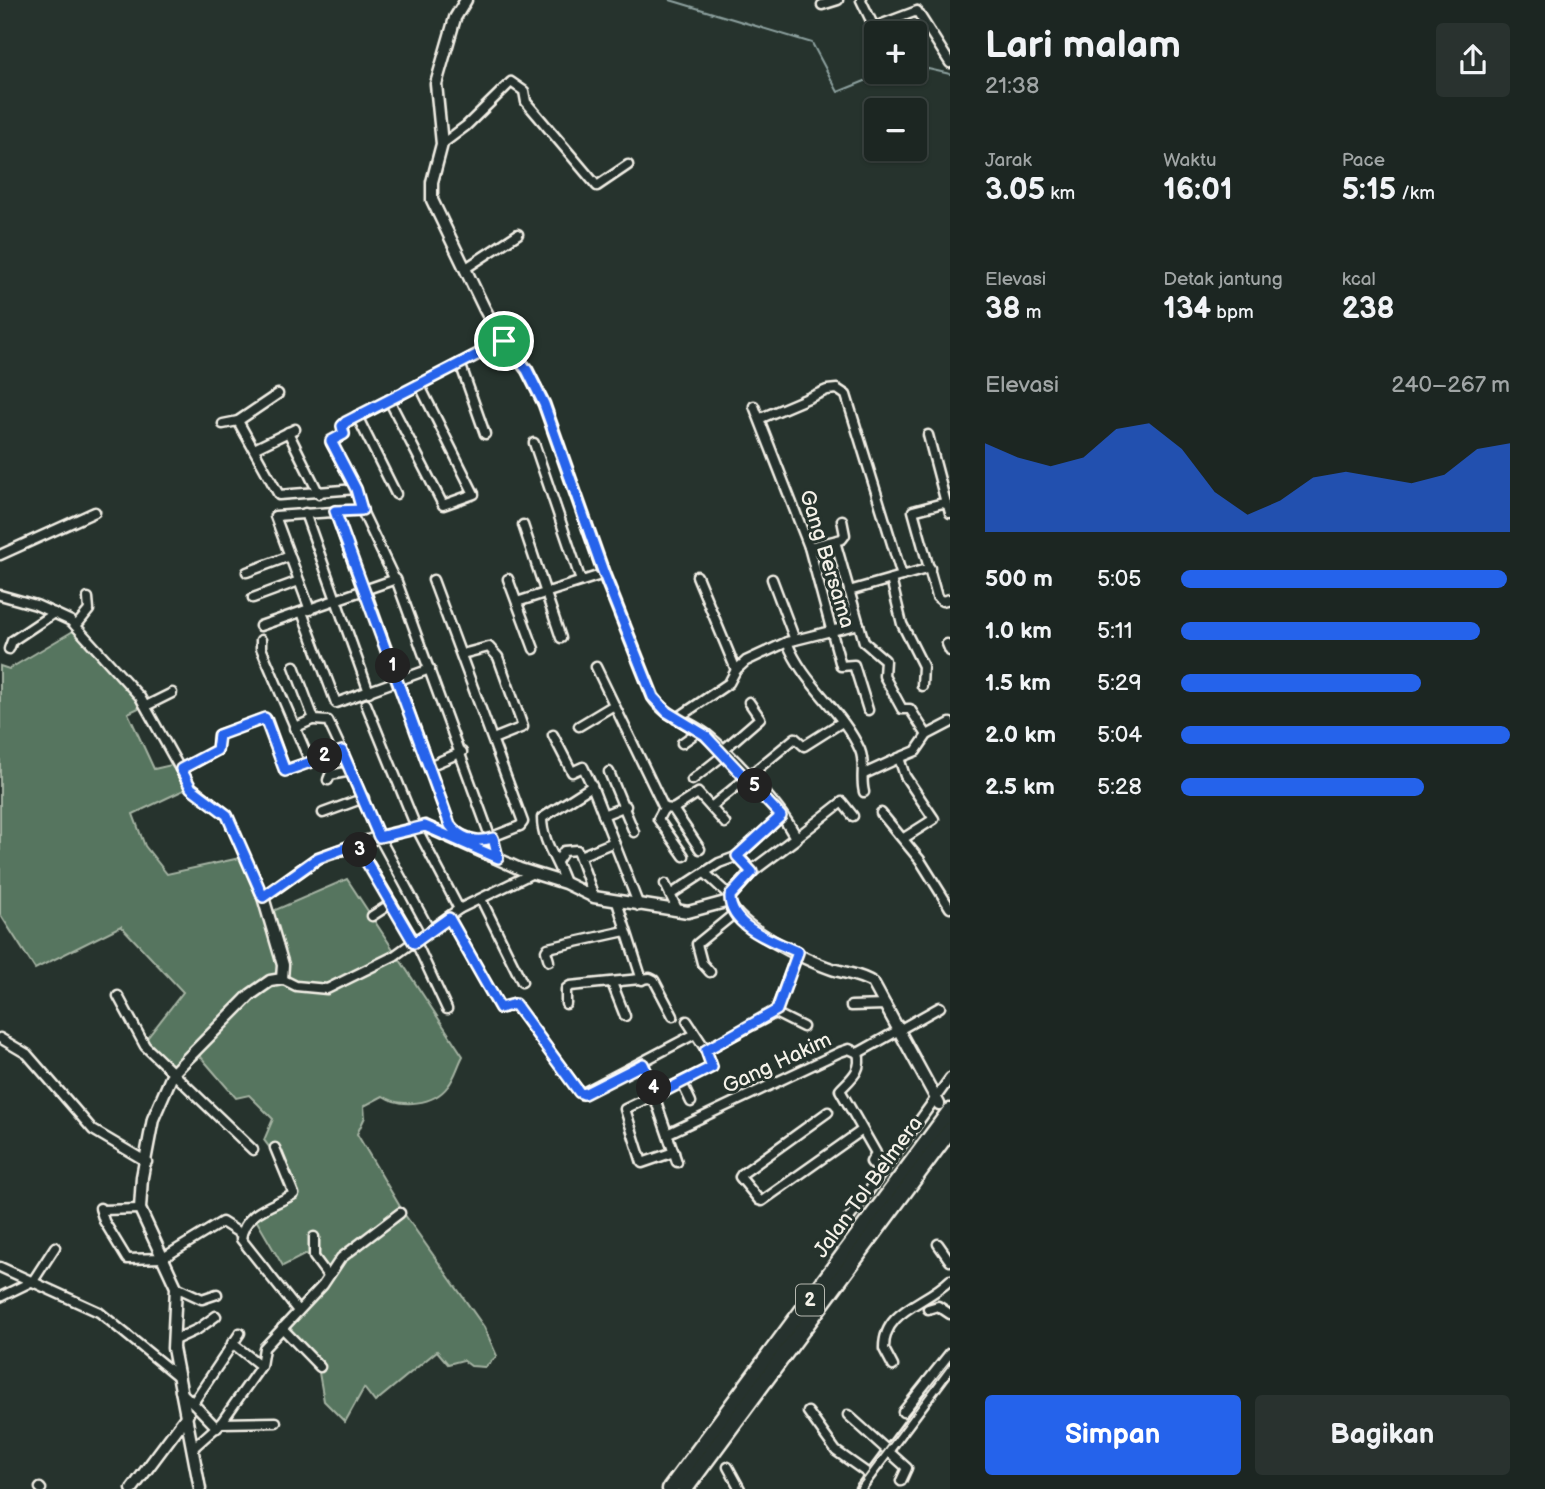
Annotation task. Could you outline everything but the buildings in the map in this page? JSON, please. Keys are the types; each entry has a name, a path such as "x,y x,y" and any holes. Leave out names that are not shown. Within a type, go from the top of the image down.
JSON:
{"highway":[{"name":"Jalan Tol Belmera","path":"670,1489 941,1104"},
{"name":"Jalan Tol Belmera","path":"685,1489 950,1130"}],"street":[{"path":"466,0 455,18 436,84 442,144 432,182 432,200 504,341 527,370 544,404 604,574 653,697 659,706 699,731 723,752 781,816 796,838"},
{"path":"822,5 838,0"},
{"path":"861,0 874,27 912,11 918,12 950,63"},
{"path":"442,144 466,127 511,82 524,91 526,102 597,186 628,165"},
{"path":"466,268 517,234"},
{"path":"430,669 337,703 306,611 299,581 275,516 362,510 356,489 331,441 344,434 342,426 504,341"},
{"path":"460,363 485,434"},
{"path":"388,400 443,505 474,494 419,384"},
{"path":"761,418 827,390 837,389 846,395 902,576"},
{"path":"223,424 238,421 278,394"},
{"name":"Gang Bersama","path":"754,406 761,418 809,547 841,666 854,665 867,710"},
{"path":"357,416 396,494"},
{"path":"238,421 279,495 319,494 356,489"},
{"path":"254,449 291,431 319,494"},
{"path":"928,435 950,513"},
{"path":"534,443 581,581"},
{"path":"946,503 913,512 937,597 942,601 950,599"},
{"path":"335,511 452,829 476,842 493,838 523,822 433,580"},
{"path":"0,555 95,512"},
{"path":"305,513 369,692"},
{"path":"363,513 394,578 401,585 498,858"},
{"path":"809,547 844,537 842,520"},
{"path":"523,525 561,638"},
{"path":"835,541 865,645 885,660 884,676 902,709 910,709 927,735"},
{"path":"247,572 290,556"},
{"path":"849,591 930,568"},
{"path":"517,602 604,574"},
{"path":"697,576 736,670"},
{"path":"260,626 394,578"},
{"path":"508,579 534,649"},
{"path":"772,579 805,676 842,722 860,751 864,792"},
{"path":"891,579 902,624 923,666 922,686"},
{"path":"253,598 299,581"},
{"path":"0,595 54,613 76,626 146,706 191,788 227,815 263,897 284,965 282,979"},
{"path":"76,626 89,610 88,598"},
{"path":"9,649 12,641 54,613"},
{"path":"676,719 729,683 736,670 746,661 791,641 859,624"},
{"path":"261,640 261,648 310,762"},
{"path":"462,654 489,647 498,657 523,727 493,739"},
{"path":"294,666 314,720"},
{"path":"596,667 669,809 700,849"},
{"path":"146,706 172,693"},
{"path":"692,780 760,718 749,702"},
{"path":"366,704 416,827 459,909"},
{"path":"579,726 614,705"},
{"path":"181,769 217,750 219,735 265,718 283,769 288,771 342,751"},
{"path":"294,728 314,720 328,720 379,837 430,931"},
{"path":"711,807 795,738 804,746 842,722"},
{"path":"864,774 916,751 927,735 950,723"},
{"path":"682,743 699,731"},
{"path":"553,735 572,772 583,767 639,906"},
{"path":"429,766 462,752"},
{"path":"899,758 903,773 933,819 904,838"},
{"path":"328,780 330,775 351,771"},
{"path":"609,772 626,806 634,832"},
{"path":"565,883 558,860 547,843 542,818 592,786"},
{"path":"684,856 658,819 669,809 696,793 725,823"},
{"path":"323,813 364,798"},
{"path":"263,897 318,858 379,837 416,827 432,827 531,874 565,883 594,897 639,906 696,911 729,898 752,872 842,802 853,816"},
{"path":"603,815 626,806"},
{"path":"881,813 904,838 950,908"},
{"path":"670,895 737,856 781,816"},
{"path":"580,856 614,842"},
{"path":"356,844 392,903 447,1009"},
{"path":"558,860 562,853 574,849 580,856 594,897"},
{"path":"737,856 752,872"},
{"path":"705,873 729,898 735,913 757,933 827,968 868,979 886,1005 941,1104"},
{"path":"200,1489 188,1414 178,1389 176,1375 176,1287 140,1209 153,1119 173,1073 250,995 270,981 282,979 296,986 327,989 414,943 459,909 531,874"},
{"path":"664,884 678,911"},
{"path":"481,899 522,982"},
{"path":"617,902 642,980"},
{"path":"372,916 392,903"},
{"path":"709,972 702,963 697,944 735,913"},
{"path":"449,918 500,1008 515,1004 579,1092 584,1094 695,1034"},
{"path":"549,961 546,951 548,947 625,931"},
{"path":"706,1050 775,1013 798,952"},
{"path":"566,1004 568,986 654,980 673,1016"},
{"path":"612,983 625,1016"},
{"path":"118,996 145,1046 253,1150"},
{"path":"852,1006 886,1005"},
{"name":"Gang Hakim","path":"669,1133 840,1052 849,1049 858,1053 898,1028 940,1007"},
{"path":"775,1013 803,1027"},
{"path":"674,1152 645,1164 639,1161 625,1109 712,1067 706,1050 687,1021"},
{"path":"0,1038 27,1054 93,1130 147,1162"},
{"path":"858,1053 858,1068 852,1080 839,1090 876,1153 871,1162 877,1170 884,1169"},
{"path":"643,1064 657,1095 677,1162"},
{"path":"848,1220 884,1169 941,1104 950,1078"},
{"path":"682,1083 691,1102"},
{"path":"828,1112 741,1174 740,1177 759,1200 762,1201 861,1131"},
{"path":"241,1234 253,1214 294,1194 275,1148"},
{"path":"140,1209 101,1209 104,1221 127,1259 163,1258 222,1222 241,1234 244,1244 298,1311"},
{"path":"193,1448 219,1426 261,1366 264,1348 341,1258 400,1213"},
{"path":"314,1237 314,1257 328,1276"},
{"path":"938,1244 950,1261"},
{"path":"0,1297 33,1281 55,1247"},
{"path":"0,1267 99,1312 176,1375"},
{"path":"893,1366 884,1349 888,1324 894,1317 932,1296 950,1280"},
{"path":"176,1287 202,1299 217,1294"},
{"path":"928,1310 938,1306 950,1314"},
{"path":"174,1340 198,1329 216,1316"},
{"path":"282,1328 320,1367"},
{"path":"193,1403 240,1333"},
{"path":"232,1343 261,1366"},
{"path":"903,1412 950,1353"},
{"path":"860,1489 950,1368"},
{"path":"178,1389 219,1426 276,1422"},
{"path":"808,1412 836,1451 870,1475"},
{"path":"132,1489 188,1414"},
{"path":"848,1415 907,1468 901,1481"},
{"path":"728,1467 740,1489"}],"green space":[{"path":"75,630 143,706 128,713 154,769 171,765 188,788 133,814 145,846 167,874 240,858 264,915 347,879 463,1056 450,1083 434,1097 408,1103 383,1096 364,1106 365,1117 357,1134 405,1215 484,1327 497,1356 485,1367 471,1366 463,1360 448,1364 437,1351 375,1402 364,1388 345,1422 324,1401 318,1367 286,1327 326,1279 306,1254 283,1266 255,1218 299,1195 275,1146 270,1148 264,1140 273,1119 249,1095 236,1098 200,1056 178,1075 145,1041 183,992 121,926 35,969 0,914 0,666 9,669"}],"waterway":[{"path":"670,0 812,43 838,92 864,81"},
{"path":"927,69 950,74"}],"railway":[{"path":"856,1489 950,1363"}],"route":[{"path":"504,341 527,370 544,404 574,482 604,574 653,697 659,706 676,719 705,735 781,816 737,856 752,872 730,896 729,901 744,923 762,937 798,952 777,1010 706,1050 712,1067 657,1095 643,1064 581,1094 515,1004 500,1008 449,918 414,943 356,844 318,858 286,884 263,897 227,815 222,808 191,788 181,769 217,750 219,735 265,718 285,771 342,751 379,837 416,827 432,827 458,842 498,858 493,838 476,842 457,834 450,825 335,511 362,510 356,489 331,441 344,434 342,426 346,422 504,341"}]}
